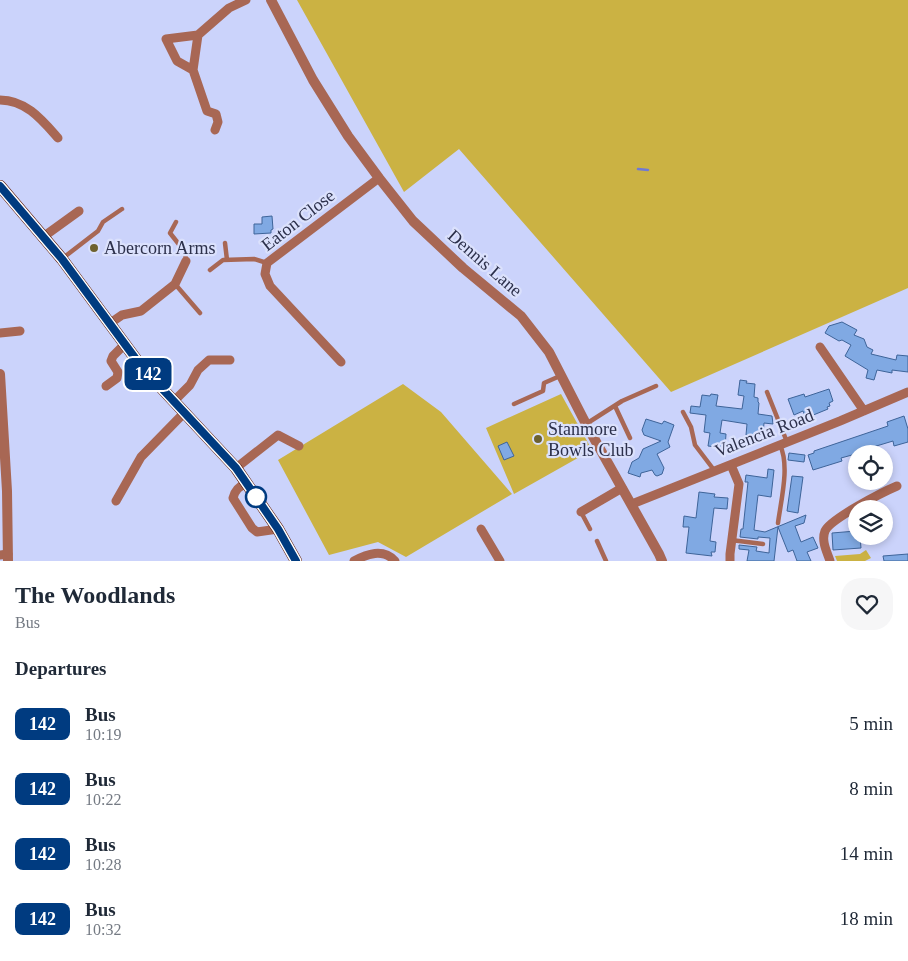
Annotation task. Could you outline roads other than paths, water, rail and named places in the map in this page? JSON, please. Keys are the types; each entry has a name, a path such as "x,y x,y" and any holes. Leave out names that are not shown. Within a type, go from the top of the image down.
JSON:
{"main road":[{"path":"0,186 62,259 141,366 236,468 278,529 296,561"}],"street":[{"path":"193,70 177,61 166,39 198,36 230,8 246,0"},
{"name":"Dennis Lane","path":"271,0 314,80 348,136 413,221 463,268 521,316 550,352 586,424 662,561"},
{"path":"198,36 193,70 207,111 216,114 218,122 215,130"},
{"path":"0,100 8,100 32,110 58,138"},
{"name":"Eaton Close","path":"341,362 270,286 265,274 268,263 379,178"},
{"path":"43,237 79,211"},
{"path":"109,324 122,315 141,311 175,284 186,261"},
{"path":"0,334 20,331"},
{"path":"106,386 117,378 118,372 111,361 124,344"},
{"path":"820,347 864,411"},
{"path":"174,401 190,385 198,370 208,360 230,360"},
{"path":"0,374 5,557"},
{"name":"Valencia Road","path":"632,504 714,470 732,465 784,444 908,392"},
{"path":"116,501 141,457 185,412"},
{"path":"236,468 278,435 298,446"},
{"path":"730,561 738,484 732,465"},
{"path":"247,483 240,486 234,492 233,498 252,528 257,532 278,529"},
{"path":"830,561 823,541 824,532 827,527 857,507 897,486"},
{"path":"581,512 622,488"},
{"path":"481,529 500,561"},
{"path":"354,561 374,552 392,558 395,561"}],"lane":[{"path":"62,259 98,231 103,222 122,209"},
{"path":"176,222 170,232 185,252 186,261"},
{"path":"225,243 227,260"},
{"path":"210,270 223,260 254,259 268,263"},
{"path":"175,284 200,313"},
{"path":"514,404 542,391 544,383 561,375"},
{"path":"586,424 615,406 656,386"},
{"path":"767,392 784,444 785,464 778,523"},
{"path":"615,406 630,438"},
{"path":"683,412 691,427 695,445 714,470"},
{"path":"581,512 590,529"},
{"path":"732,540 764,544"},
{"path":"597,541 606,561"}],"waterway":[{"path":"638,169 648,170"}],"place":[{"name":"Abercorn Arms","path":"94,248"},
{"name":"Stanmore Bowls Club","path":"538,439"}]}
